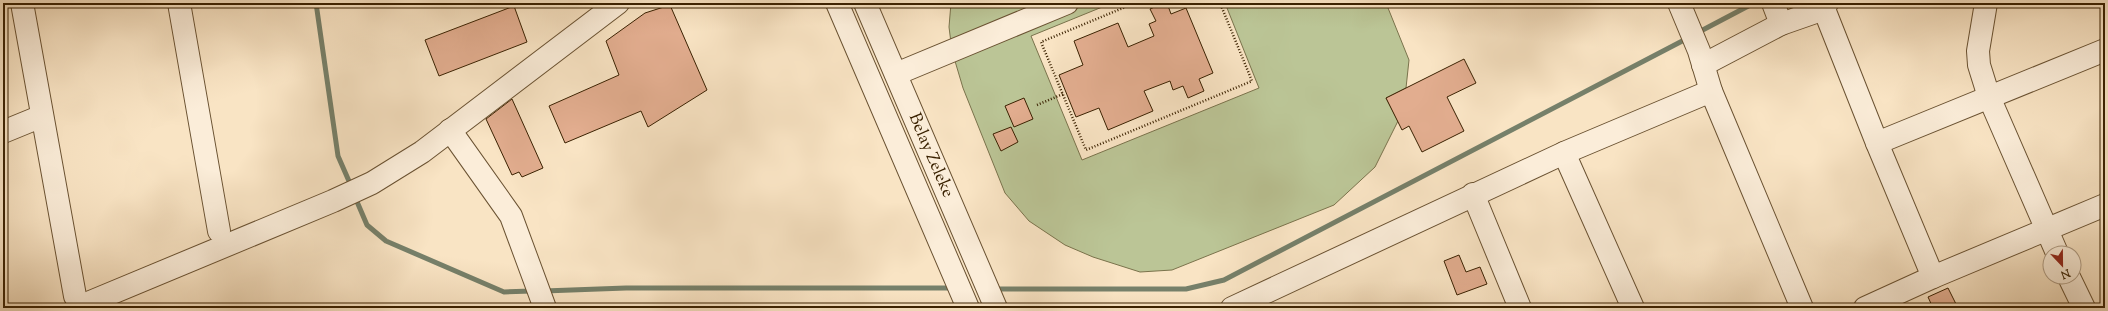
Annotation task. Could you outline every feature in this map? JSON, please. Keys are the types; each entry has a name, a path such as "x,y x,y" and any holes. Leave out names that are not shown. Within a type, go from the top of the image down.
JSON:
{"street":[{"path":"22,3 75,302 333,202 372,183 422,152 618,3"},
{"path":"180,3 219,231"},
{"name":"Belay Zeleke","path":"837,3 968,308"},
{"name":"Belay Zeleke","path":"865,3 995,306"},
{"path":"896,74 1067,3"},
{"path":"1679,3 1701,58 1711,90 1802,308"},
{"path":"1773,3 1781,24"},
{"path":"1986,3 1978,51 1979,65 1988,97 2053,245"},
{"path":"1701,58 1826,6 1877,144 1933,277"},
{"path":"1877,144 2105,50"},
{"path":"1232,308 1473,194 1711,90"},
{"path":"3,132 42,116"},
{"path":"450,130 511,216 541,298"},
{"path":"1564,153 1633,308"},
{"path":"1473,194 1520,308"},
{"path":"1865,308 1933,277 2105,206"},
{"path":"2073,285 2084,308"}],"path":[{"path":"1135,3 1128,4 1041,42 1086,150 1252,81 1220,3"},
{"path":"1037,105 1063,94"}],"green space":[{"path":"951,3 1112,3 1031,36 1082,160 1259,88 1225,3 1386,3 1409,60 1406,88 1386,98 1398,121 1375,167 1334,205 1172,270 1140,272 1093,257 1065,245 1029,221 1005,193 963,88 952,51 949,27"}],"building":[{"path":"1167,3 1171,14 1186,8 1213,73 1199,79 1204,91 1188,98 1183,86 1173,90 1170,81 1144,91 1153,111 1108,130 1099,108 1076,117 1059,75 1083,65 1074,41 1118,23 1128,47 1154,36 1149,24 1156,21 1150,9"},
{"path":"670,5 707,90 648,127 641,111 565,143 549,106 619,75 606,41 645,13"},
{"path":"514,6 527,42 439,76 425,40"},
{"path":"1464,59 1476,83 1447,97 1464,131 1422,152 1409,126 1402,130 1386,98"},
{"path":"1024,98 1033,119 1014,127 1005,106"},
{"path":"512,99 543,168 522,177 519,172 512,175 486,119"},
{"path":"1011,127 1018,142 1001,151 993,134"},
{"path":"1459,255 1466,272 1480,267 1487,284 1457,295 1444,261"},
{"path":"1948,288 1958,308 1933,308 1928,297"}],"waterway":[{"path":"316,3 338,156 352,188"},
{"path":"1697,33 1754,3"},
{"path":"994,289 1186,289 1224,280 1688,38"},
{"path":"355,197 367,225 386,241 504,292 532,291"},
{"path":"544,291 626,288 954,288"}]}
